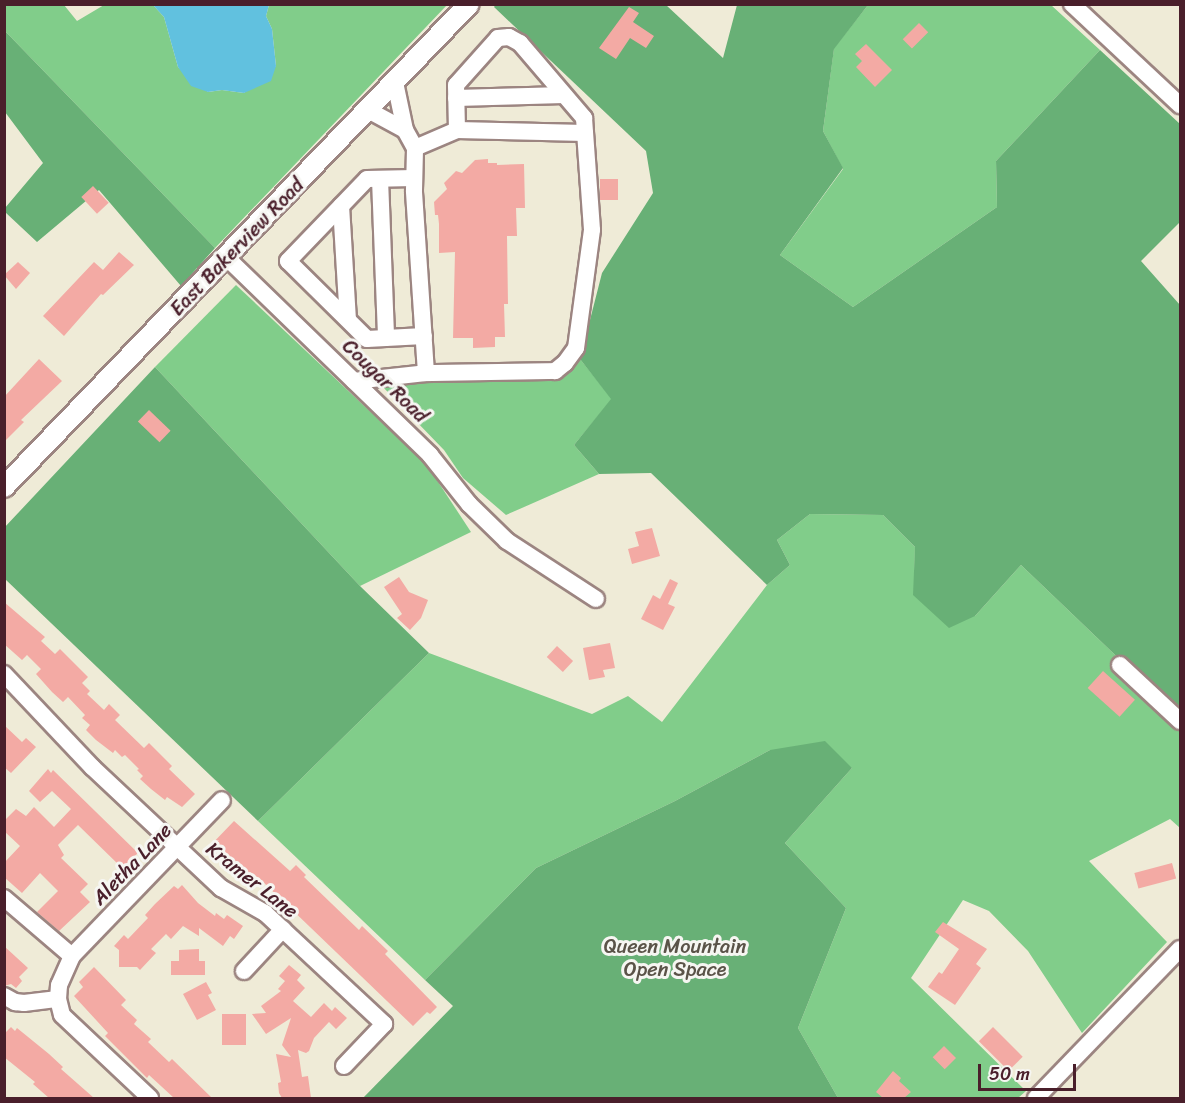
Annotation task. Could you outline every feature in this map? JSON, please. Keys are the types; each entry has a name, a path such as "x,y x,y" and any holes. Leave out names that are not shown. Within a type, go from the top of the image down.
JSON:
{"main road":[{"name":"East Bakerview Road","path":"4,487 227,258 469,4"}],"street":[{"path":"1072,4 1180,105"},
{"path":"354,381 426,373 555,371 576,348 592,230 584,118 520,43 509,37 498,38 456,86 457,130"},
{"path":"395,82 405,130 415,147 414,178 426,373"},
{"path":"456,98 564,95"},
{"path":"368,110 405,130"},
{"path":"415,147 457,130 585,133"},
{"path":"414,178 367,179 288,261 367,339 424,336"},
{"path":"380,179 386,339"},
{"path":"341,206 348,319"},
{"name":"Cougar Road","path":"227,258 430,454 469,504 507,541 596,599"},
{"path":"1120,665 1180,721"},
{"name":"Kramer Lane","path":"4,674 92,767 177,847 222,888 264,913 283,929 384,1024 344,1066"},
{"name":"Aletha Lane","path":"58,999 59,985 72,956 222,800"},
{"path":"4,898 72,956"},
{"path":"244,971 283,929"},
{"path":"1036,1098 1180,949"},
{"path":"4,996 15,1002 24,1003 58,999 62,1015 150,1098"}],"green space":[{"path":"496,4 666,5 723,58 737,5 868,5 834,49 823,131 843,168 780,255 853,307 997,207 996,161 1100,50 1180,124 1180,222 1141,261 1180,305 1180,717 1021,565 975,616 949,628 913,595 915,547 883,515 810,514 777,540 790,565 767,585 651,473 599,474 574,445 611,399 580,359 602,273 653,193 646,151 494,7"},
{"path":"5,5 64,5 77,21 104,5 153,5 164,17 178,67 208,92 222,90 244,93 276,66 272,29 266,16 269,5 447,5 215,248 5,31"},
{"path":"868,5 1051,5 1100,50 996,161 997,207 853,307 780,255 843,169 823,131 834,48"},
{"path":"5,31 215,248 181,286 99,190 37,242 5,212 5,208 43,163 5,112"},
{"path":"236,285 427,465 471,532 360,586 155,367"},
{"path":"580,359 612,399 574,445 599,474 506,515 463,478 444,450 380,384 557,380"},
{"path":"155,367 360,586 429,653 258,821 5,579 4,528"},
{"path":"810,514 883,515 915,547 914,595 975,616 1021,565 1180,717 1180,828 1170,819 1089,861 1167,942 1082,1033 1028,951 989,911 963,900 911,978 1026,1091 1018,1098 838,1098 798,1028 846,908 785,843 852,768 770,750 675,801 536,868 425,980 258,821 429,653 592,714 628,696 662,722 767,585 790,565 777,540"},
{"name":"Queen Mountain Open Space","path":"825,741 852,768 785,843 846,908 798,1028 838,1098 363,1098 453,1006 425,980 536,868 675,801 770,750"}],"water":[{"path":"153,5 269,5 266,16 272,29 276,66 271,81 244,93 222,90 208,92 191,86 178,67 164,17"}],"building":[{"path":"629,7 639,13 633,22 654,36 646,48 630,38 616,59 599,48"},
{"path":"919,23 928,32 912,48 903,39"},
{"path":"866,44 892,70 875,87 856,67 862,61 855,54"},
{"path":"488,159 488,163 497,163 497,165 524,164 525,208 516,208 517,236 507,236 508,304 504,304 505,337 495,337 495,347 473,348 473,338 453,338 455,252 439,253 439,224 438,215 435,215 434,202 447,189 444,183 456,171 462,173 475,160"},
{"path":"600,179 618,179 618,200 600,200"},
{"path":"93,186 109,203 97,214 81,197"},
{"path":"119,252 134,265 103,295 101,294 64,336 43,316 94,262 103,270"},
{"path":"18,262 30,273 16,289 4,275"},
{"path":"39,359 62,381 21,420 24,422 4,442 4,397"},
{"path":"149,410 171,431 159,442 138,422"},
{"path":"652,528 660,556 632,564 628,549 639,546 635,532"},
{"path":"399,577 409,592 428,600 421,618 410,630 397,618 402,614 384,587"},
{"path":"670,579 678,583 668,604 675,607 663,630 641,619 653,595 660,599"},
{"path":"4,602 45,637 41,641 55,654 60,649 88,677 82,683 90,691 87,694 104,710 109,704 120,715 115,720 144,748 149,743 172,766 169,769 195,794 182,807 167,797 165,800 140,779 143,776 137,770 139,769 125,755 122,757 115,750 113,753 96,740 86,730 90,725 82,718 85,715 68,697 63,702 36,674 41,669 27,655 22,660 4,644"},
{"path":"610,643 615,668 603,670 605,677 589,680 583,648"},
{"path":"557,646 573,661 563,672 547,657"},
{"path":"1103,671 1135,700 1120,717 1088,688"},
{"path":"4,725 22,742 26,738 36,747 11,773 4,767"},
{"path":"48,769 51,773 53,770 138,853 122,868 78,825 58,845 64,855 61,858 88,884 80,892 90,902 59,931 37,912 58,891 40,873 22,893 4,877 4,863 20,846 4,831 4,821 16,809 26,816 34,807 54,827 71,809 52,791 40,802 29,791"},
{"path":"234,821 290,871 296,865 306,875 304,877 359,930 362,926 388,951 385,954 437,1007 430,1014 427,1012 413,1026 259,878 250,872 245,876 224,855 219,859 208,848"},
{"path":"1172,863 1176,878 1138,889 1134,873"},
{"path":"182,885 198,903 215,916 216,913 224,919 227,915 243,926 234,939 230,936 223,946 199,928 199,936 183,926 171,939 166,934 151,949 156,953 140,970 137,967 119,967 119,950 114,946 124,935 128,939 148,918 145,915 174,886 178,889"},
{"path":"943,922 987,949 976,964 981,968 955,1005 928,987 939,972 942,974 959,949 935,932"},
{"path":"4,946 28,968 19,977 22,981 16,988 11,984 4,986"},
{"path":"199,949 199,961 205,961 205,975 171,975 171,961 179,961 179,950"},
{"path":"289,965 301,975 297,980 305,988 293,1001 311,1017 324,1003 332,1011 335,1007 347,1018 336,1029 329,1022 314,1038 306,1053 298,1050 302,1077 308,1076 311,1098 282,1098 279,1093 278,1083 281,1082 276,1054 291,1057 282,1045 291,1018 266,1034 252,1014 266,1013 261,1006 281,991 278,989 285,981 279,976"},
{"path":"94,967 126,1000 121,1005 137,1020 134,1024 151,1039 148,1042 169,1062 172,1059 212,1098 174,1098 149,1075 147,1078 105,1036 108,1033 74,996 83,987 79,982"},
{"path":"206,982 212,993 208,995 216,1010 197,1020 183,994"},
{"path":"222,1014 246,1014 246,1045 222,1045"},
{"path":"11,1027 15,1031 17,1028 49,1054 63,1067 61,1069 94,1098 49,1098 33,1084 35,1082 4,1057 4,1034"},
{"path":"993,1027 1023,1057 1009,1071 979,1041"},
{"path":"944,1046 956,1058 945,1069 933,1057"},
{"path":"893,1071 901,1078 899,1081 911,1092 904,1098 883,1098 876,1092"}]}
